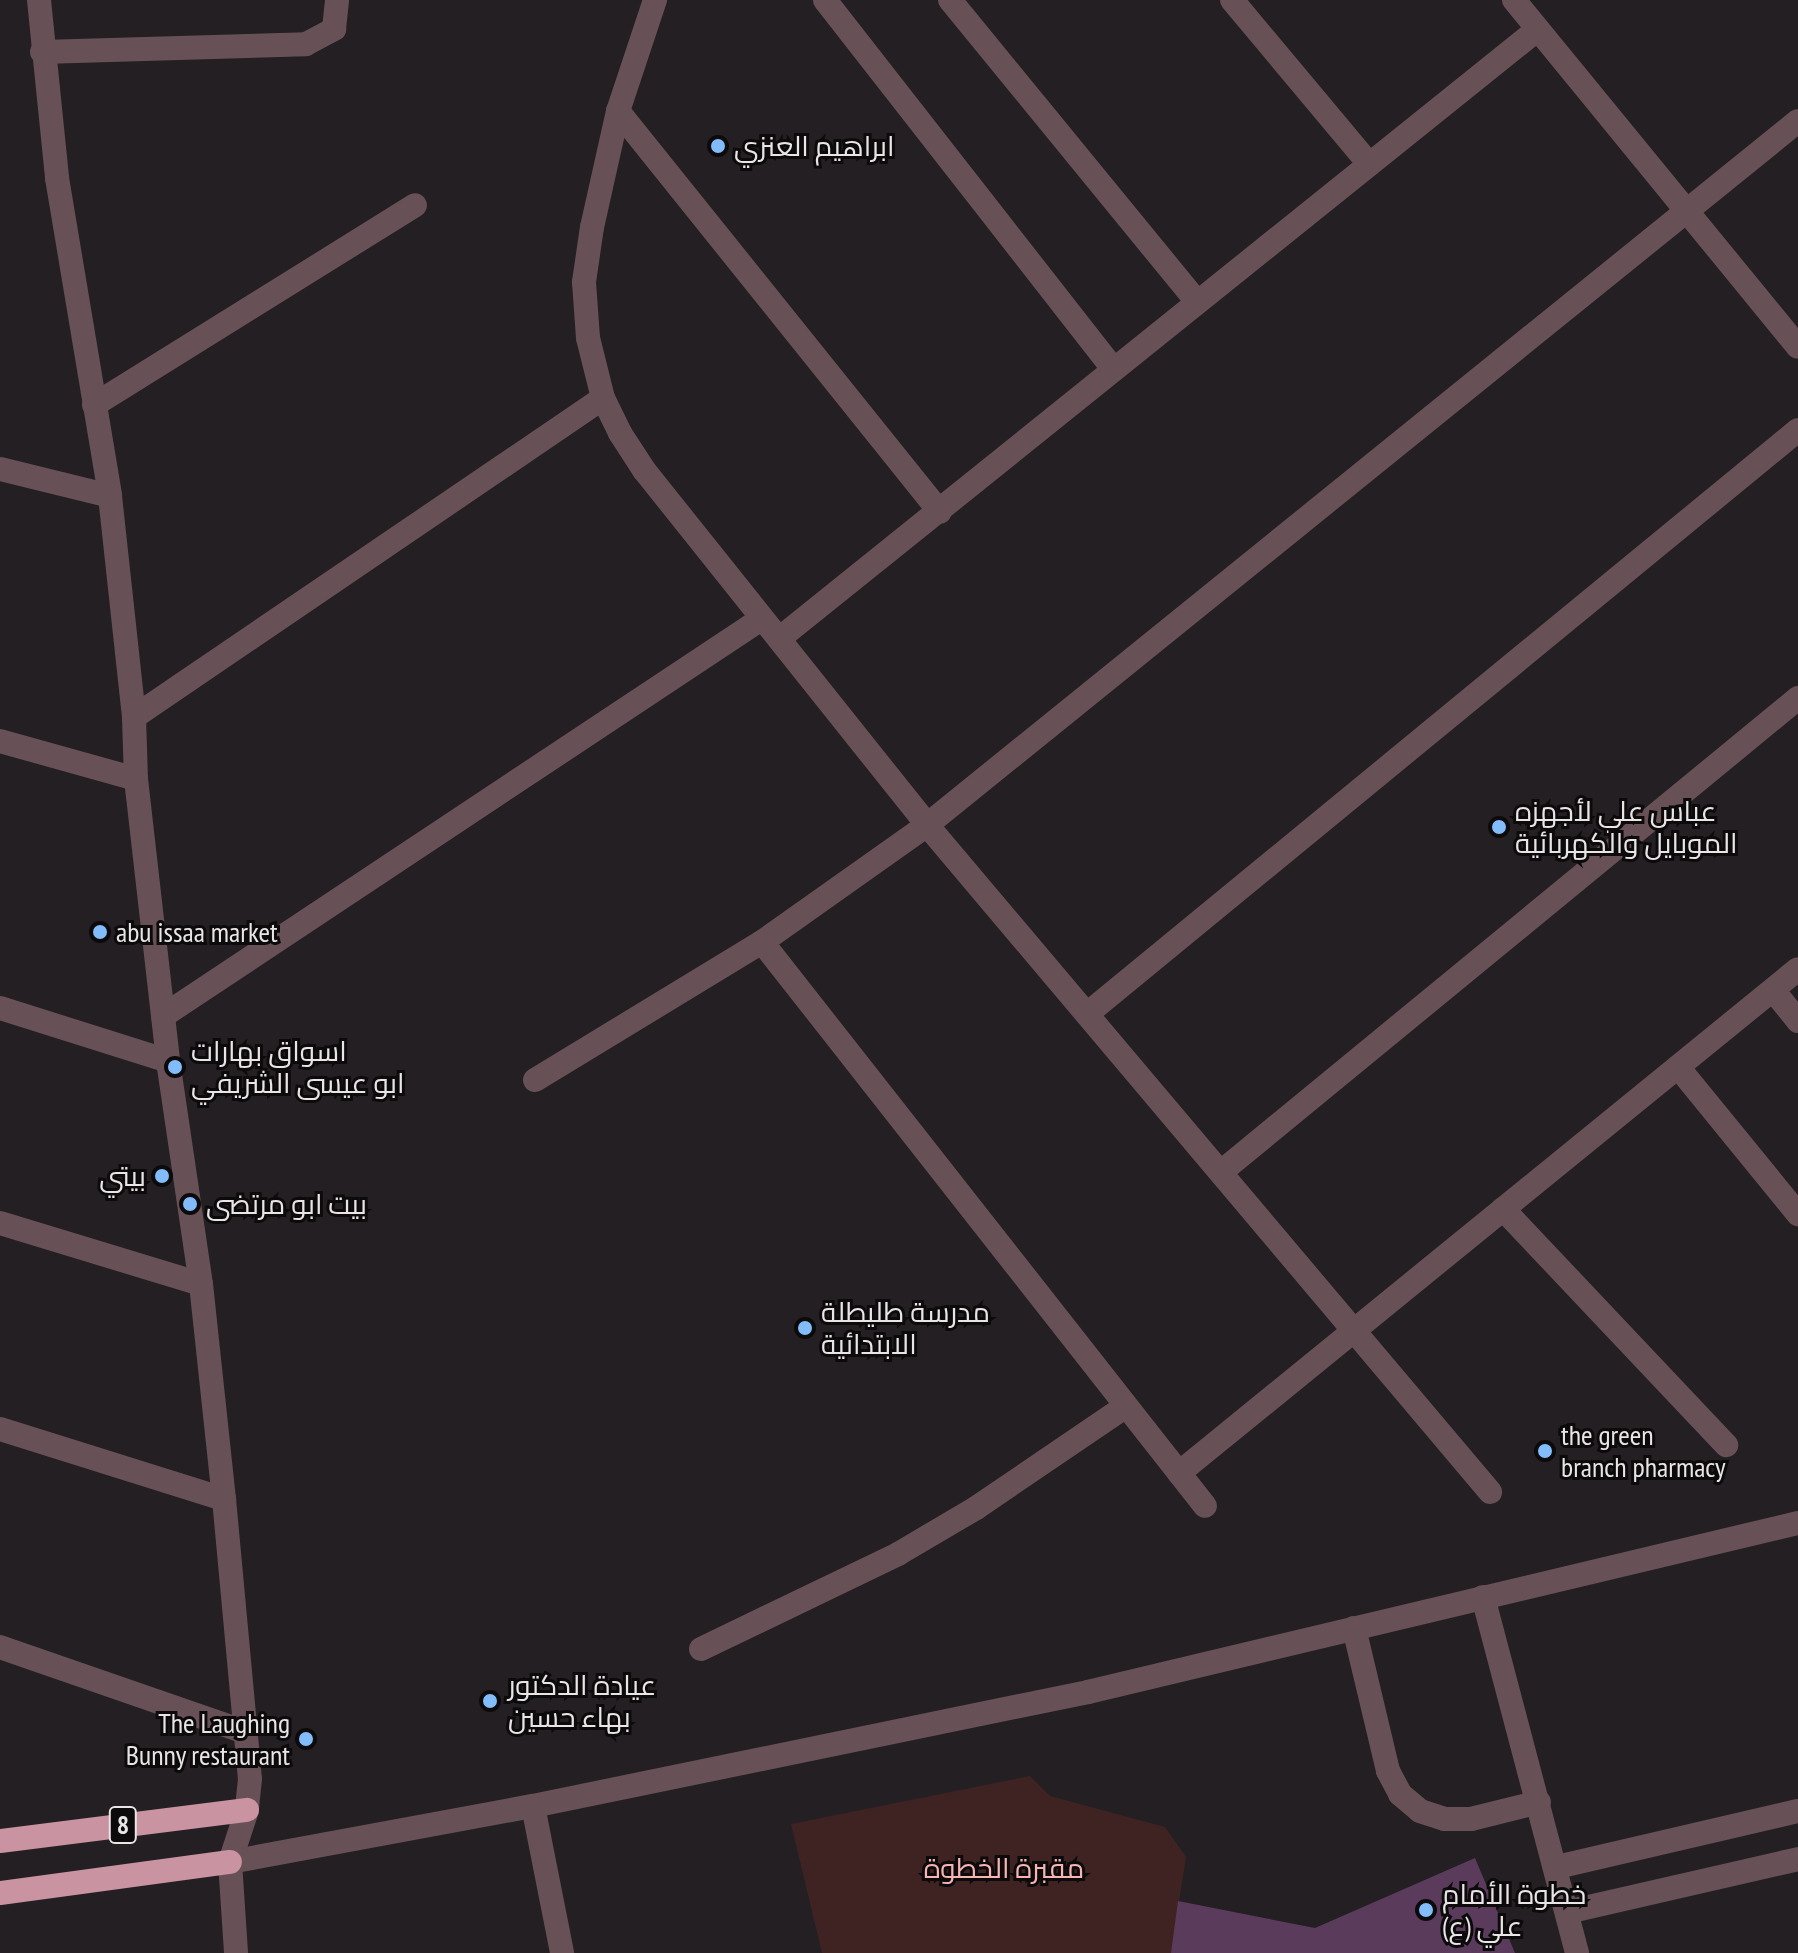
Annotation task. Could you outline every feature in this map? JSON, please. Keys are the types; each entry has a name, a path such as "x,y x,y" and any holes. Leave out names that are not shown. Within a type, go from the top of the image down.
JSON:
{"highway":[{"name":"8","path":"0,1841 247,1810"},
{"name":"8","path":"0,1893 230,1862"}],"street":[{"path":"39,0 57,178 110,496 134,717 136,779 168,1061 201,1284 224,1499 250,1779 247,1810 230,1862 236,1953"},
{"path":"42,52 306,44 334,29 337,0"},
{"path":"655,0 618,111 592,227 584,282 588,338 603,398 644,470 927,825 1490,1492"},
{"path":"825,0 1113,368"},
{"path":"950,0 1196,301"},
{"path":"1232,0 1369,164"},
{"path":"1514,0 1798,347"},
{"path":"780,638 1538,29"},
{"path":"618,111 940,512"},
{"path":"535,1080 762,942 927,825 1798,121"},
{"path":"94,405 415,205"},
{"path":"134,717 603,398"},
{"path":"1087,1014 1798,430"},
{"path":"0,469 110,496"},
{"path":"163,1016 761,619"},
{"path":"1221,1172 1798,698"},
{"path":"0,741 136,779"},
{"path":"762,942 1205,1506"},
{"path":"1179,1473 1798,969"},
{"path":"1773,990 1798,1021"},
{"path":"0,1008 168,1061"},
{"path":"1678,1067 1798,1214"},
{"path":"1503,1209 1726,1445"},
{"path":"0,1223 201,1284"},
{"path":"701,1649 898,1554 976,1508 1126,1406"},
{"path":"0,1429 224,1499"},
{"path":"230,1862 533,1806 1088,1692 1798,1523"},
{"path":"1483,1597 1557,1867 1577,1953"},
{"path":"1354,1628 1388,1771 1400,1794 1420,1811 1445,1819 1471,1819 1539,1802"},
{"path":"0,1647 246,1732"},
{"path":"533,1806 562,1953"},
{"path":"1557,1867 1798,1811"},
{"path":"1567,1912 1798,1859"}],"green space":[{"name":"مقبرة الخطوة","path":"1030,1776 1050,1796 1165,1827 1186,1857 1171,1953 822,1953 791,1824"}],"building":[{"name":"خطوة الأمام علي (ع)","path":"1475,1858 1515,1953 1171,1953 1178,1901 1315,1928"}],"place":[{"name":"ابراهيم العنزي","path":"718,146"},
{"name":"عباس علي لأجهزه الموبايل والكهربائية","path":"1499,827"},
{"name":"abu issaa market","path":"100,932"},
{"name":"اسواق بهارات ابو عيسى الشريفي","path":"175,1067"},
{"name":"بيتي","path":"162,1176"},
{"name":"بيت ابو مرتضى","path":"190,1204"},
{"name":"مدرسة طليطلة الابتدائية","path":"805,1328"},
{"name":"the green branch pharmacy","path":"1545,1451"},
{"name":"عيادة الدكتور بهاء حسين","path":"490,1701"},
{"name":"The Laughing Bunny restaurant","path":"306,1739"},
{"name":"خطوة الأمام علي (ع)","path":"1426,1910"}]}
